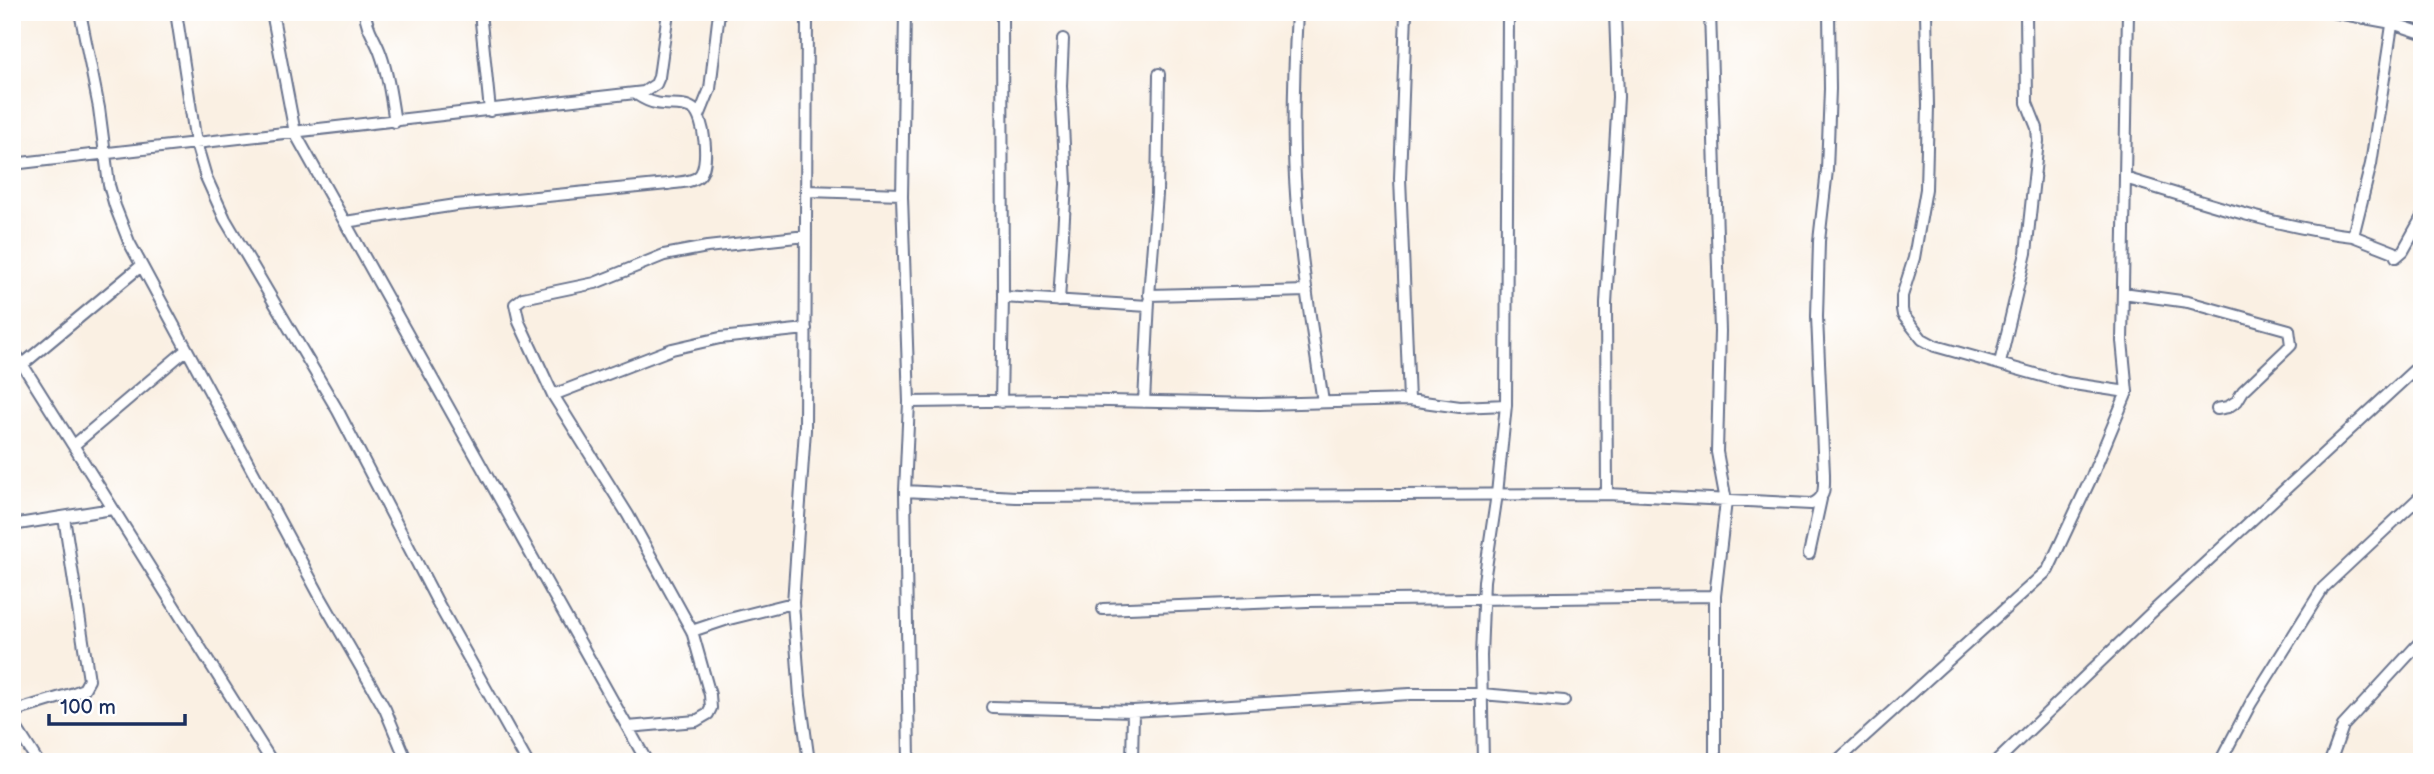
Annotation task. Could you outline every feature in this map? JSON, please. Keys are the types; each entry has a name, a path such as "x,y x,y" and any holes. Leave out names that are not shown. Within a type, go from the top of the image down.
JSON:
{"street":[{"path":"80,12 115,206 141,266 321,598 385,709 407,762"},
{"path":"176,12 196,144 206,177 225,219 338,411 440,607 527,762"},
{"path":"272,12 295,133 647,762"},
{"path":"365,12 368,28 379,47 385,68 395,122"},
{"path":"480,12 490,111"},
{"path":"12,164 636,94 651,89 659,77 668,12"},
{"path":"699,116 710,89 719,12"},
{"path":"807,12 805,430 793,603 800,695 809,762"},
{"path":"905,12 902,194 909,402 905,491 909,762"},
{"path":"1001,402 1002,12"},
{"path":"1297,12 1294,166 1307,292 1323,402"},
{"path":"1406,12 1400,178 1409,400"},
{"path":"1483,762 1483,601 1506,405 1508,12"},
{"path":"1607,494 1606,304 1617,127 1615,12"},
{"path":"1710,12 1720,331 1717,452 1726,501 1715,596 1715,762"},
{"path":"1810,554 1824,494 1817,317 1819,241 1828,156 1829,12"},
{"path":"1926,12 1926,188 1914,258 1902,296 1903,316 1922,339 1935,345 2067,383 2127,392"},
{"path":"2000,363 2026,253 2038,141 2027,103 2026,12"},
{"path":"1836,762 2048,570 2127,392 2122,341 2127,12"},
{"path":"2332,12 2393,18 2422,33"},
{"path":"2353,236 2371,164 2393,18"},
{"path":"1059,301 1066,184 1061,86 1063,39"},
{"path":"1144,402 1157,194 1159,74"},
{"path":"345,222 456,205 691,180 698,177 703,171 706,159 699,116 694,109 688,106 657,104 636,94"},
{"path":"2125,178 2275,221 2353,236 2394,252 2396,257 2403,251 2422,217"},
{"path":"807,191 902,194"},
{"path":"628,727 687,722 708,714 711,708 710,695 692,631 628,515 554,395 515,311 515,304 520,299 595,283 664,255 707,247 806,236"},
{"path":"22,365 141,266"},
{"path":"1003,297 1059,301 1149,301 1307,292"},
{"path":"2123,293 2188,302 2289,330 2291,345 2243,391 2237,401 2228,407 2217,409"},
{"path":"554,395 672,349 720,338 806,329"},
{"path":"12,348 272,762"},
{"path":"74,444 186,350"},
{"path":"1996,762 2150,614 2422,363"},
{"path":"909,402 1058,400 1259,404 1409,400 1460,407 1506,405"},
{"path":"905,491 1030,497 1607,494 1811,504 1821,499"},
{"path":"2220,762 2251,703 2323,588 2422,495"},
{"path":"12,525 112,509"},
{"path":"12,712 84,689 89,680 64,517"},
{"path":"1103,609 1307,601 1483,601 1715,596"},
{"path":"692,631 793,603"},
{"path":"2330,762 2343,726 2422,640"},
{"path":"992,707 1133,711 1410,694 1482,694 1564,701"},
{"path":"1132,762 1133,711"},
{"path":"12,721 38,762"}]}
